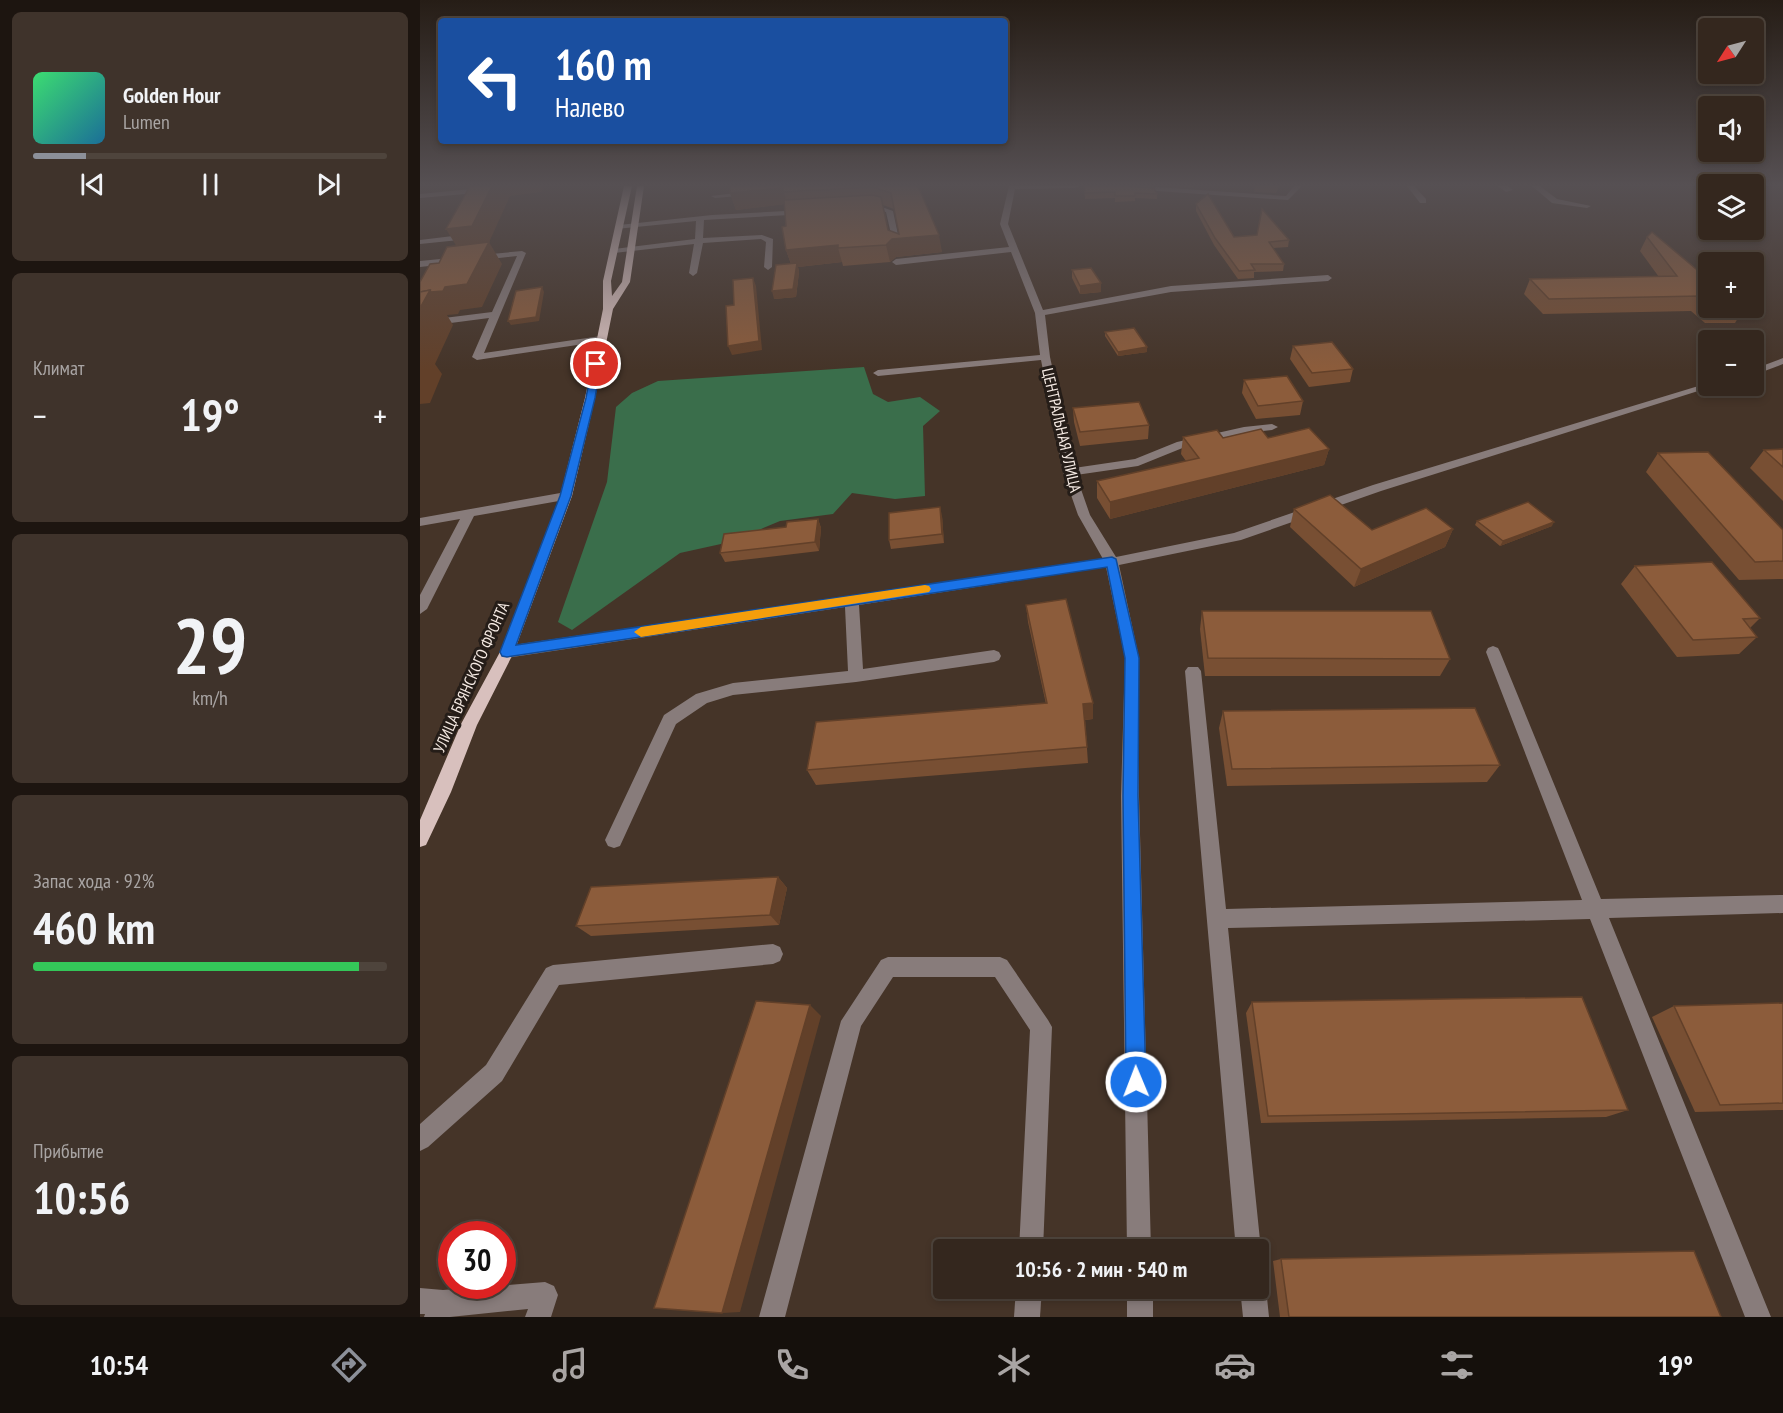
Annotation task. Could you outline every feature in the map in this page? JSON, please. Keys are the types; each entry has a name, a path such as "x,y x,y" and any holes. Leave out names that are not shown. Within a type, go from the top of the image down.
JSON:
{"main road":[{"name":"УЛИЦА БРЯНСКОГО ФРОНТА","path":"420,839 442,792 469,724 507,652 566,496 590,398 608,309 607,281 615,247"},
{"name":"УЛИЦА БРЯНСКОГО ФРОНТА","path":"608,309 626,282 631,249"}],"street":[{"path":"614,251 644,247"},
{"path":"693,273 698,247"},
{"path":"768,267 770,247"},
{"path":"896,262 1015,249"},
{"name":"ЦЕНТРАЛЬНАЯ УЛИЦА","path":"1015,249 1040,314 1045,357 1069,472 1083,514 1112,562 1132,658 1130,796 1139,1239"},
{"path":"420,264 522,253 477,357 601,339"},
{"path":"1040,314 1171,289 1328,278"},
{"path":"420,324 496,314"},
{"path":"878,373 1045,357"},
{"path":"1764,368 1783,361"},
{"path":"507,652 1112,562 1236,537 1377,488 1698,389"},
{"path":"1069,472 1138,462 1181,444 1244,430 1272,427"},
{"path":"420,522 566,496"},
{"path":"420,609 470,513"},
{"path":"852,600 856,676"},
{"path":"1493,652 1758,1317"},
{"path":"614,840 670,720 702,698 733,689 856,676 994,656"},
{"path":"1193,671 1248,1239"},
{"path":"1217,919 1783,904"},
{"path":"420,1139 494,1073 553,975 773,954"},
{"path":"772,1317 852,1021 888,967 1000,967 1041,1027 1031,1239"},
{"path":"434,1307 545,1295 538,1317"},
{"path":"1028,1317 1029,1299"},
{"path":"1140,1299 1140,1317"},
{"path":"1254,1299 1256,1317"}],"green space":[{"path":"864,367 873,394 888,402 920,397 940,411 923,426 925,496 895,499 852,493 833,514 780,521 730,542 680,553 572,630 558,622 607,482 616,407 632,393 658,381"}],"building":[{"path":"447,247 486,247 467,284 445,287 443,291 420,292 420,282 430,264 439,263"},
{"path":"786,247 812,247 786,250"},
{"path":"1222,247 1273,247 1284,264 1251,264 1255,270 1239,271"},
{"path":"1655,247 1670,247 1698,271 1698,296 1549,299 1530,279 1677,276"},
{"path":"797,263 793,289 772,291 776,265"},
{"path":"1091,268 1101,283 1080,286 1072,270"},
{"path":"753,278 759,341 728,346 726,306 734,305 733,280"},
{"path":"542,287 536,317 508,321 516,291"},
{"path":"430,290 420,308 420,292"},
{"path":"1134,328 1147,347 1118,352 1105,332"},
{"path":"1332,342 1353,369 1312,373 1293,346"},
{"path":"1287,376 1303,401 1258,406 1244,380"},
{"path":"1139,402 1149,425 1080,432 1073,408"},
{"path":"1309,428 1329,449 1110,502 1097,481 1199,458 1183,437 1217,430 1223,438 1261,429 1268,438"},
{"path":"1783,449 1783,467 1764,450"},
{"path":"1708,452 1783,530 1783,561 1755,562 1658,453"},
{"path":"1330,495 1372,530 1426,508 1453,529 1361,569 1294,509"},
{"path":"1528,502 1554,522 1503,541 1477,521"},
{"path":"940,507 942,534 889,540 889,513"},
{"path":"818,519 815,542 720,553 724,534 786,527 787,522"},
{"path":"1712,562 1760,618 1743,619 1757,637 1693,640 1635,566"},
{"path":"1066,599 1093,703 1083,704 1087,747 807,770 816,722 1047,703 1026,605"},
{"path":"1202,611 1431,611 1450,659 1208,658"},
{"path":"1475,708 1500,765 1232,769 1223,711"},
{"path":"778,877 770,915 576,926 591,887"},
{"path":"1582,997 1628,1110 1268,1116 1252,1002"},
{"path":"756,1001 810,1005 722,1313 654,1308"},
{"path":"1783,1003 1783,1103 1720,1105 1674,1006"},
{"path":"1694,1251 1721,1317 1289,1317 1281,1259"}],"slow traffic":[{"path":"641,632 925,589"}],"route":[{"path":"596,364 589,403 566,496 507,652 1112,562 1132,658 1130,796 1136,1082"}]}
